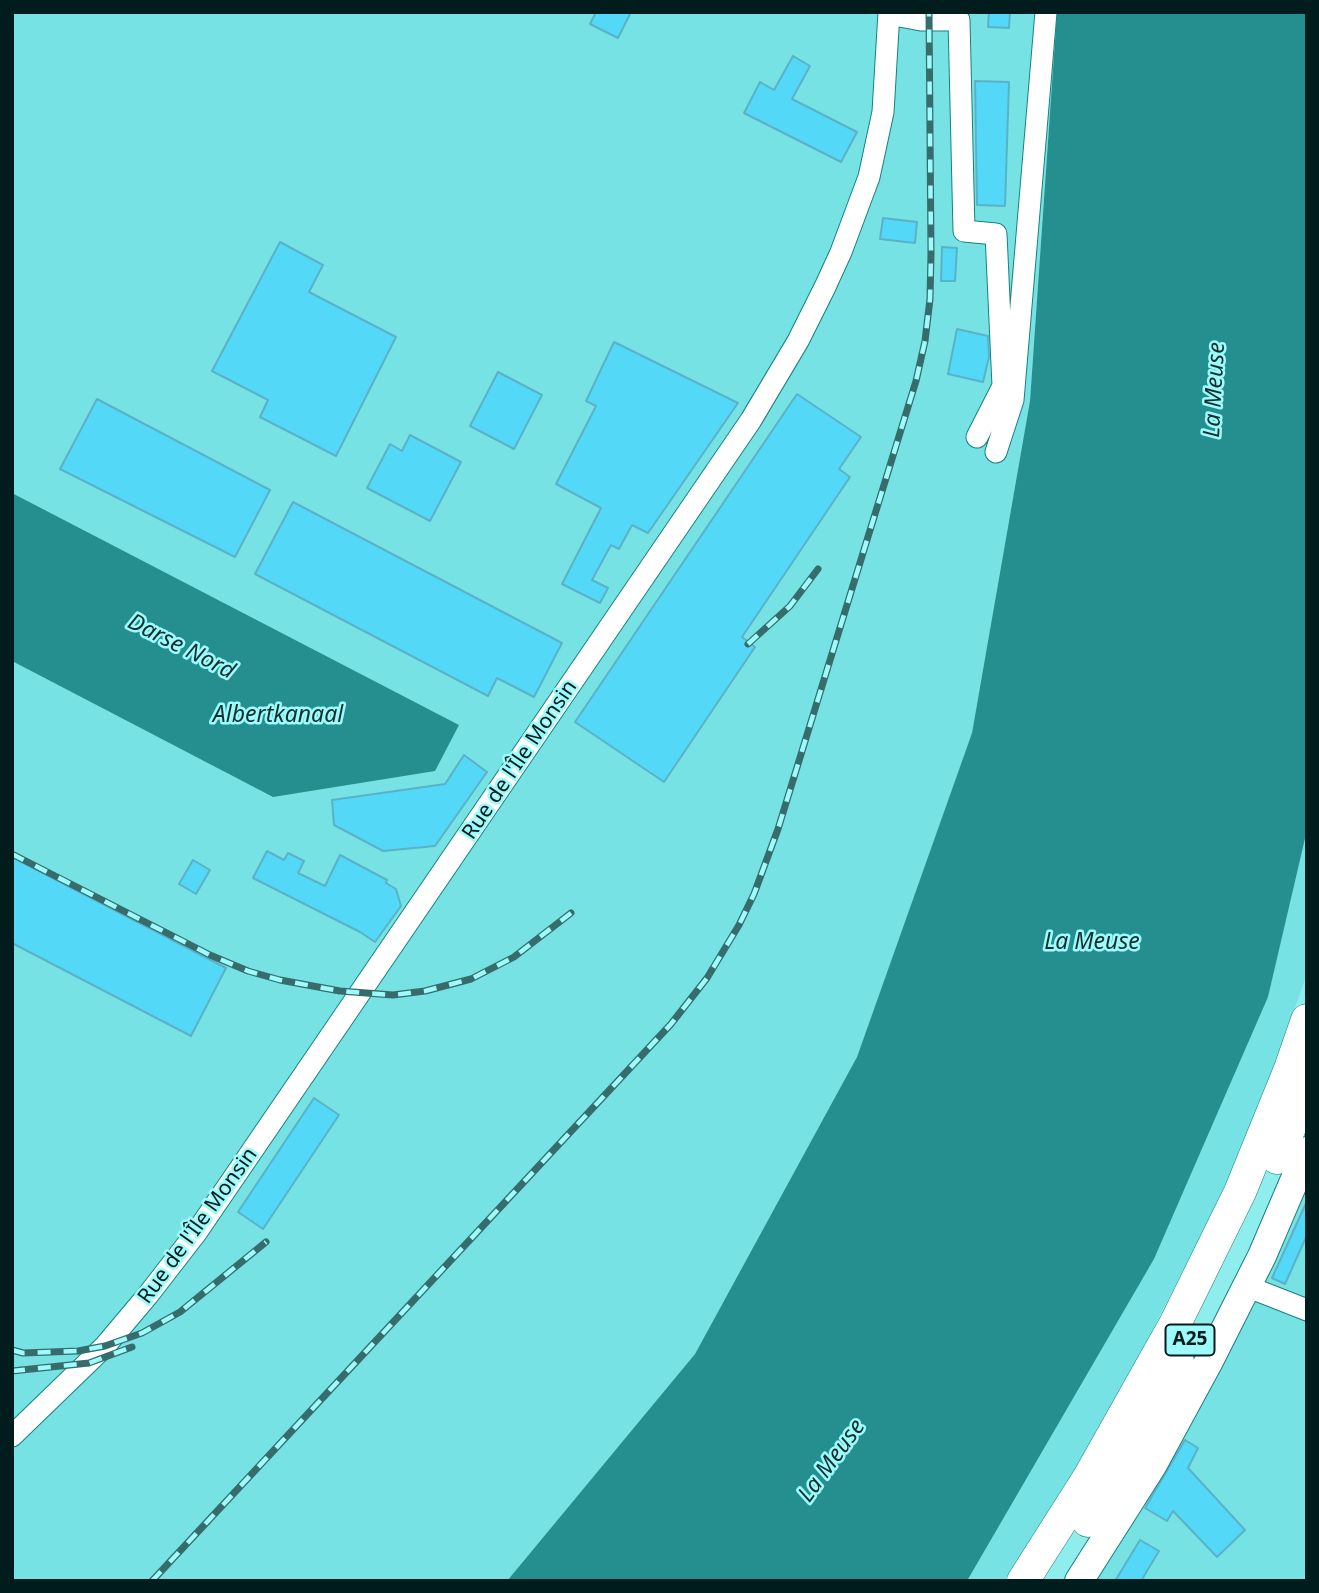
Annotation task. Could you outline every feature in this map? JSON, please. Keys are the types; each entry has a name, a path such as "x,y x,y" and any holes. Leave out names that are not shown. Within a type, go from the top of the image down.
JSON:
{"highway":[{"name":"A25","path":"1023,1581 1090,1477 1175,1324 1240,1192 1307,1020"},
{"name":"A25","path":"1049,1581 1124,1463 1193,1334 1259,1200 1307,1087"}],"main road":[{"path":"1079,1581 1152,1466 1301,1183 1307,1151"}],"street":[{"path":"996,452 1013,400 1046,12"},
{"path":"889,13 920,20 959,20 964,231 996,234 1003,386 977,437"},
{"name":"Rue de l'Île Monsin","path":"12,1436 105,1346 148,1296 203,1223 776,380 825,287 869,177 883,112 889,13"},
{"path":"1246,1286 1307,1310"}],"shaded area":[{"path":"12,12 1057,12 1030,401 972,733 857,1057 695,1354 507,1581 12,1581 12,661 273,797 459,725 12,493"},
{"path":"1307,830 1307,974 1257,1113 1221,1196 1119,1395 1062,1494 1004,1581 967,1581 1154,1259 1268,997"},
{"path":"1307,1175 1307,1581 1091,1581 1251,1312"}],"water":[{"name":"La Meuse","path":"1057,12 1307,12 1307,830 1268,997 1154,1259 967,1581 507,1581 695,1354 857,1057 972,733 1030,401"},
{"name":"Albertkanaal","path":"12,493 459,725 435,771 273,797 12,661"}],"building":[{"path":"596,12 631,12 618,38 590,24"},
{"path":"989,12 1010,12 1009,28 988,27"},
{"path":"793,56 810,66 792,99 857,132 841,162 744,113 760,82 774,90"},
{"path":"975,81 1009,82 1005,206 977,205"},
{"path":"883,218 917,222 915,243 880,239"},
{"path":"280,242 323,265 309,292 396,337 336,456 260,417 268,400 212,371"},
{"path":"942,247 957,248 955,281 941,281"},
{"path":"957,329 988,336 989,357 983,382 948,374"},
{"path":"614,342 738,403 648,533 632,525 619,549 611,545 592,580 608,588 600,603 562,584 601,508 556,484 596,406 586,401"},
{"path":"498,372 542,395 514,449 470,426"},
{"path":"797,394 861,437 839,469 850,477 742,637 755,647 664,782 575,722"},
{"path":"97,399 270,490 235,557 60,469"},
{"path":"410,435 461,462 430,521 367,488 390,444 402,451"},
{"path":"293,502 562,643 534,697 497,678 488,696 255,574"},
{"path":"464,755 487,772 435,846 383,851 334,825 332,800 445,784"},
{"path":"267,851 284,860 288,853 304,861 298,873 325,886 340,855 387,880 386,883 396,889 401,906 375,942 253,878"},
{"path":"12,857 226,968 191,1036 12,943"},
{"path":"193,860 210,870 196,894 179,884"},
{"path":"314,1098 339,1115 263,1229 238,1212"},
{"path":"1307,1201 1307,1235 1285,1284 1272,1278"},
{"path":"1185,1440 1198,1448 1188,1468 1245,1530 1217,1557 1173,1511 1167,1521 1145,1508"},
{"path":"1140,1540 1159,1551 1141,1581 1115,1581"}],"railway":[{"path":"152,1581 671,1024 707,978 739,925 754,894 778,829 916,381 925,341 930,299 931,253 929,12"},
{"path":"748,644 790,606 818,569"},
{"path":"12,854 210,955 248,971 340,991 393,995 425,991 471,979 514,957 571,913"},
{"path":"12,1350 23,1353 78,1351 105,1346 142,1333 180,1312 266,1242"},
{"path":"12,1371 89,1363 132,1347"}],"water label":[{"name":"Darse Nord","path":"181,647"}]}
